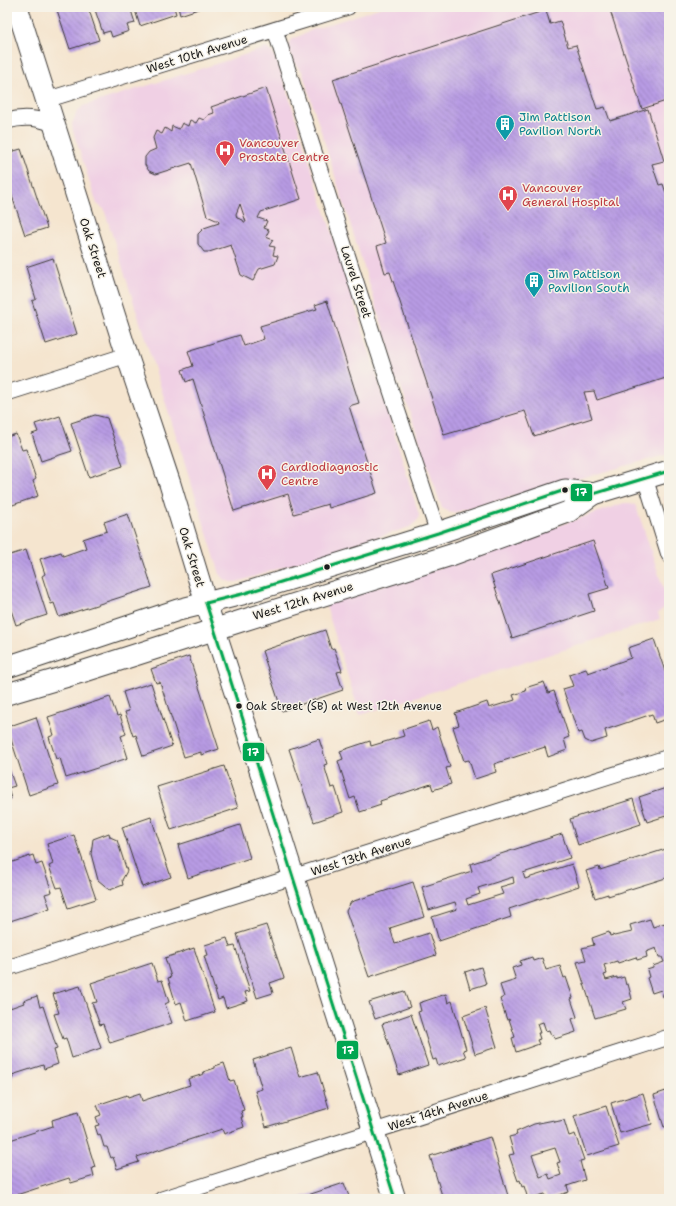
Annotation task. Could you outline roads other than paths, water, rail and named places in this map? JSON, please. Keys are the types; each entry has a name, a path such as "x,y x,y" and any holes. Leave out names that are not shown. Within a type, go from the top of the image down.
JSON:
{"street":[{"name":"Oak Street","path":"17,7 127,355 170,484 214,630 253,748 395,1199"},
{"name":"West 10th Avenue","path":"46,100 348,7"},
{"name":"Laurel Street","path":"275,30 438,533"},
{"path":"7,121 23,117 39,119 54,124"},
{"path":"7,393 127,355"},
{"name":"West 12th Avenue","path":"7,694 85,671 458,552 568,512 593,494 669,471"},
{"path":"645,478 669,555"},
{"name":"West 12th Avenue","path":"7,667 171,613 242,594 438,533 565,490 593,494"},
{"name":"West 13th Avenue","path":"7,968 669,757"},
{"name":"West 14th Avenue","path":"162,1199 669,1038"}],"place":[{"name":"Jim Pattison Pavilion North","path":"505,141"},
{"name":"Vancouver Prostate Centre","path":"225,167"},
{"name":"Vancouver General Hospital","path":"508,212"},
{"name":"Jim Pattison Pavilion South","path":"534,298"},
{"name":"Cardiodiagnostic Centre","path":"267,491"},
{"name":"Oak Street (SB) at West 12th Avenue","path":"239,706"}]}
